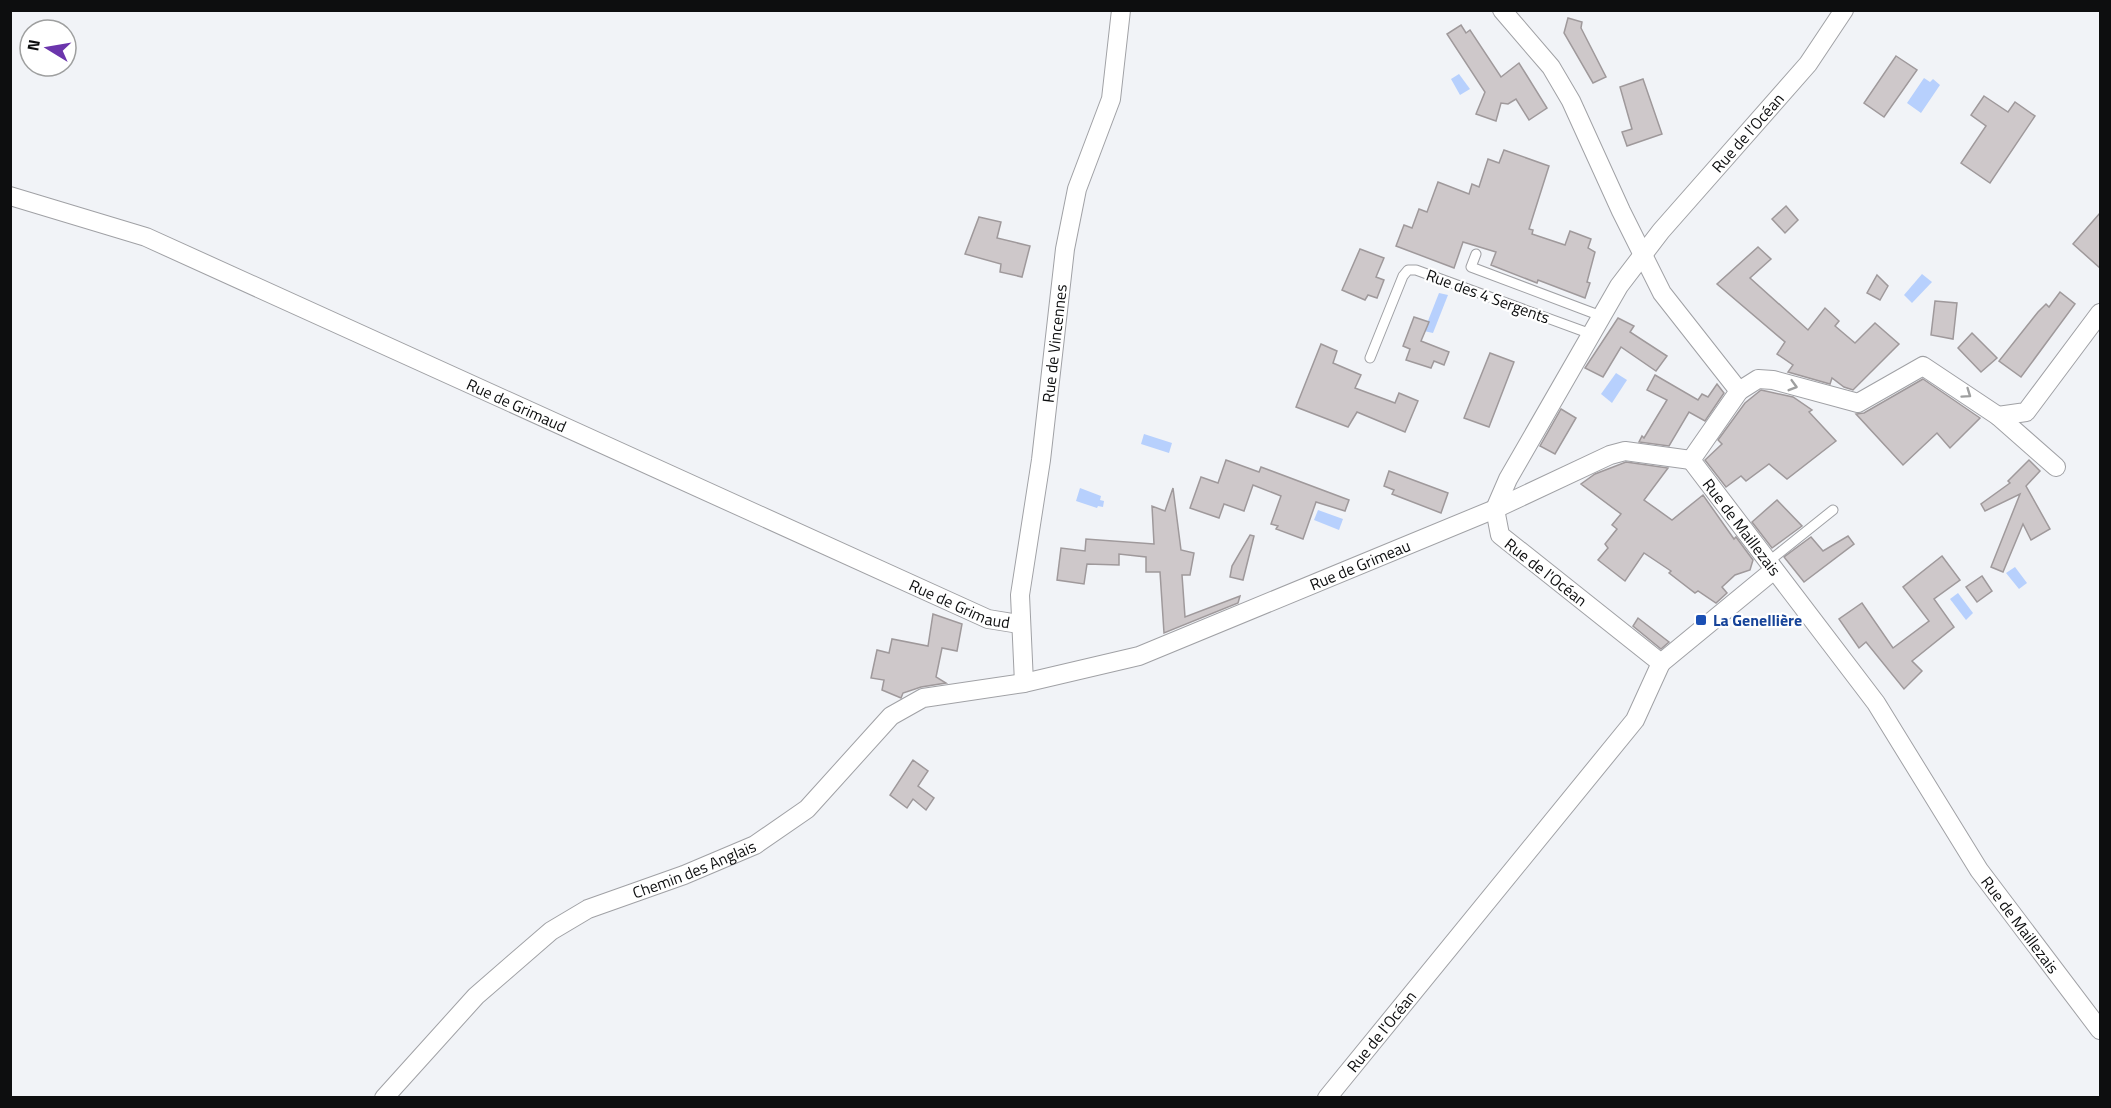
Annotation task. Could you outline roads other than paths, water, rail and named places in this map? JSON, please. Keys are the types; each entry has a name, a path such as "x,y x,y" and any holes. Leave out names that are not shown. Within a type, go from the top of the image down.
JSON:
{"street":[{"name":"Rue de Vincennes","path":"1024,683 1019,624 1020,595 1041,460 1065,249 1077,189 1111,99 1121,10"},
{"path":"1502,10 1551,67 1571,101 1662,293 1739,391"},
{"name":"Rue de l'Océan","path":"1327,1098 1635,720 1661,663 1500,535 1495,509 1508,479 1601,316 1642,255 1808,64 1844,10"},
{"name":"Rue de Grimaud","path":"10,196 146,237 988,620 1019,624"},
{"path":"1998,416 2026,412 2100,313"},
{"path":"1692,460 1739,391 1758,379 1773,380 1858,403 1923,366 1998,416 2056,467"},
{"name":"Rue de Grimeau","path":"1024,683 1139,656 1495,509 1610,455 1625,451 1692,460"},
{"name":"Rue de Maillezais","path":"1692,460 1876,703 1979,870 2100,1030"},
{"path":"1661,663 1771,566"},
{"name":"Chemin des Anglais","path":"384,1098 476,996 551,932 588,909 684,875 755,845 807,809 891,716 923,698 1024,683"}],"lane":[{"path":"1476,254 1471,267 1601,316"},
{"name":"Rue des 4 Sergents","path":"1370,358 1408,270 1416,270 1591,334"},
{"path":"1771,566 1833,510"}],"water":[{"path":"1459,74 1470,89 1460,95 1451,79"},
{"path":"1924,78 1930,82 1933,79 1940,85 1921,113 1907,103"},
{"path":"1922,274 1932,282 1912,303 1904,295"},
{"path":"1439,293 1448,295 1433,333 1424,331"},
{"path":"1616,373 1627,380 1612,403 1601,394"},
{"path":"1144,434 1172,443 1169,453 1141,444"},
{"path":"1080,488 1101,496 1100,500 1104,501 1103,507 1098,506 1097,508 1076,501"},
{"path":"1318,510 1343,519 1339,530 1314,520"},
{"path":"2015,567 2027,583 2019,589 2006,573"},
{"path":"1958,593 1973,613 1966,620 1950,599"}],"place":[{"name":"La Genellière","path":"1701,620"}]}
